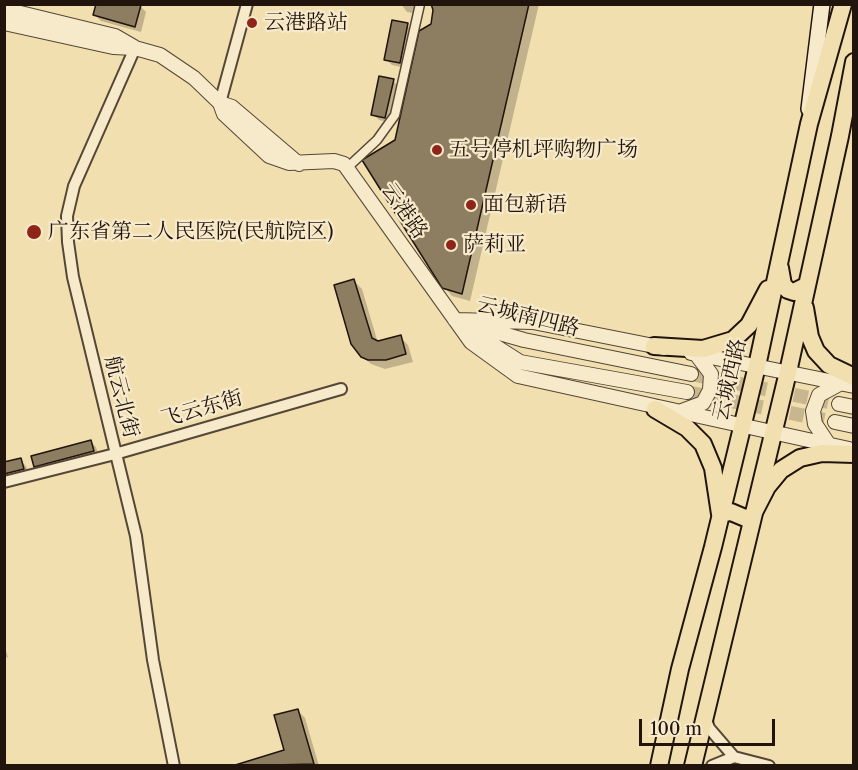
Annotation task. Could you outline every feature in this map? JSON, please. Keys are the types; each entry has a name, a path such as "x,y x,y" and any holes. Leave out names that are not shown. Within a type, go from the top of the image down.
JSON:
{"main road":[{"path":"809,124 811,81 822,4"},
{"name":"云城西路","path":"659,765 680,669 757,366 809,124 843,4"},
{"path":"693,765 750,520 788,372 854,62"},
{"path":"840,136 854,99"},
{"path":"779,267 783,285 788,290 794,292 806,286"},
{"path":"654,346 703,349 733,340 748,325 779,267"},
{"path":"806,286 805,307 813,345 849,382"},
{"path":"656,409 687,428 703,444 713,468 720,514 731,512 750,520"},
{"path":"750,520 767,487 791,462 822,453 854,452"}],"street":[{"path":"220,104 248,4"},
{"path":"4,9 115,36 135,48 172,61 220,104 232,107 299,164 334,161 348,167 377,140 395,115 420,4"},
{"path":"4,23 113,47 135,48"},
{"name":"航云北街","path":"135,48 74,186 67,216 73,277 136,536 153,660 174,765"},
{"name":"云港路","path":"348,167 471,342 518,376 656,409 772,431 854,452"},
{"path":"455,320 533,322 849,382"},
{"name":"云城南四路","path":"455,320 524,340 691,374"},
{"name":"云城南四路","path":"455,320 520,362 687,392"},
{"path":"676,413 703,404 710,390 711,374 696,354"},
{"path":"829,444 815,424 814,404 827,389 849,382"},
{"name":"飞云东街","path":"4,482 116,454 341,389"},
{"path":"839,405 854,408"},
{"path":"835,422 854,426"},
{"path":"705,716 709,728 734,757"},
{"path":"712,765 734,757 769,765"}],"building":[{"path":"96,4 140,4 135,27 93,15"},
{"name":"五号停机坪购物广场","path":"431,4 529,4 462,294 442,288 362,160 395,140 419,31 431,24 433,10"},
{"path":"392,20 408,23 400,63 384,60"},
{"path":"379,76 394,79 385,118 371,115"},
{"path":"354,279 372,338 378,341 401,335 406,354 386,360 368,360 361,357 351,344 334,285"},
{"path":"91,440 94,451 34,467 31,456"},
{"path":"21,458 24,469 4,474 4,462"},
{"path":"298,709 314,764 232,766 284,750 274,715"}],"tunnel":[{"path":"691,374 839,404"},
{"path":"687,392 835,422"}],"place":[{"name":"云港路站","path":"252,23"},
{"name":"五号停机坪购物广场","path":"437,150"},
{"name":"面包新语","path":"471,205"},
{"name":"广东省第二人民医院(民航院区)","path":"34,232"},
{"name":"萨莉亚","path":"451,245"}]}
